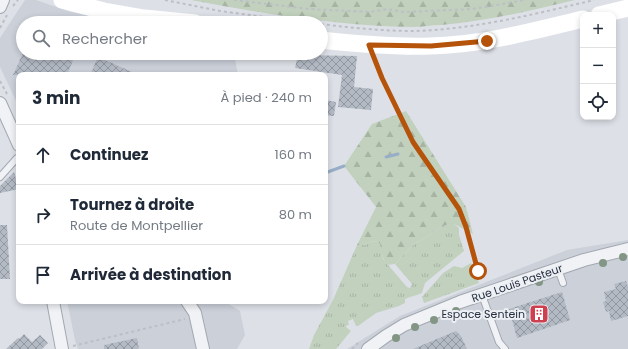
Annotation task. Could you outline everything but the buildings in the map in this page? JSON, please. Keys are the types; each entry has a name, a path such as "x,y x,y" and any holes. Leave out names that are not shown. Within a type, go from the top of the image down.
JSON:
{"main road":[{"path":"62,0 133,16"},
{"path":"108,0 169,16"},
{"path":"611,12 628,8"},
{"path":"328,41 369,45 431,46 487,41 580,20"}],"street":[{"path":"0,103 16,138"},
{"name":"Rue Louis Pasteur","path":"368,349 404,325 432,313 584,260 628,249"},
{"path":"54,304 68,347"},
{"path":"189,304 196,317 203,349"}],"lane":[{"path":"0,177 16,159"},
{"path":"558,269 563,283"},
{"path":"482,295 499,342 505,349"}],"path":[{"path":"165,0 220,11 258,16"},
{"path":"234,0 309,9 370,12 387,9 404,12 473,9 525,0"},
{"path":"328,25 415,31 466,26 512,19 594,0"},
{"path":"369,45 382,78 413,142 459,209 466,227 478,271"},
{"path":"68,347 196,317"}],"shaded area":[{"path":"25,0 36,0 71,12 91,16 16,16 16,60 235,60 237,72 16,72 16,101 0,67 0,38"},
{"path":"628,240 628,349 347,349 400,316 567,250"},
{"path":"68,304 229,304 240,311 245,335 237,349 78,349"}],"green space":[{"path":"191,0 575,0 525,12 491,18 441,25 413,27 329,22 328,16 288,16"},
{"path":"406,111 466,207 473,234 454,224 448,224 414,244 395,264 387,265 383,259 381,247 378,241 369,242 365,245 357,245 376,207 344,166 372,124"},
{"path":"448,224 454,224 459,228 459,235 464,251 425,283 422,293 405,299 405,303 399,306 376,313 358,326 356,326 353,319 348,321 349,325 346,327 351,331 336,349 309,349 314,335 333,300 357,245 365,245 369,242 378,241 382,247 383,259 407,287 410,288 412,284 395,264 414,244"},
{"path":"471,263 479,283 424,303 422,297 443,273 454,266 462,268"}],"waterway":[{"path":"386,157 398,154"},
{"path":"328,172 344,166"}],"place":[{"name":"Espace Sentein","path":"539,314"}],"route":[{"path":"478,271 466,227 459,209 413,142 382,78 369,45 431,46 487,41"}]}
